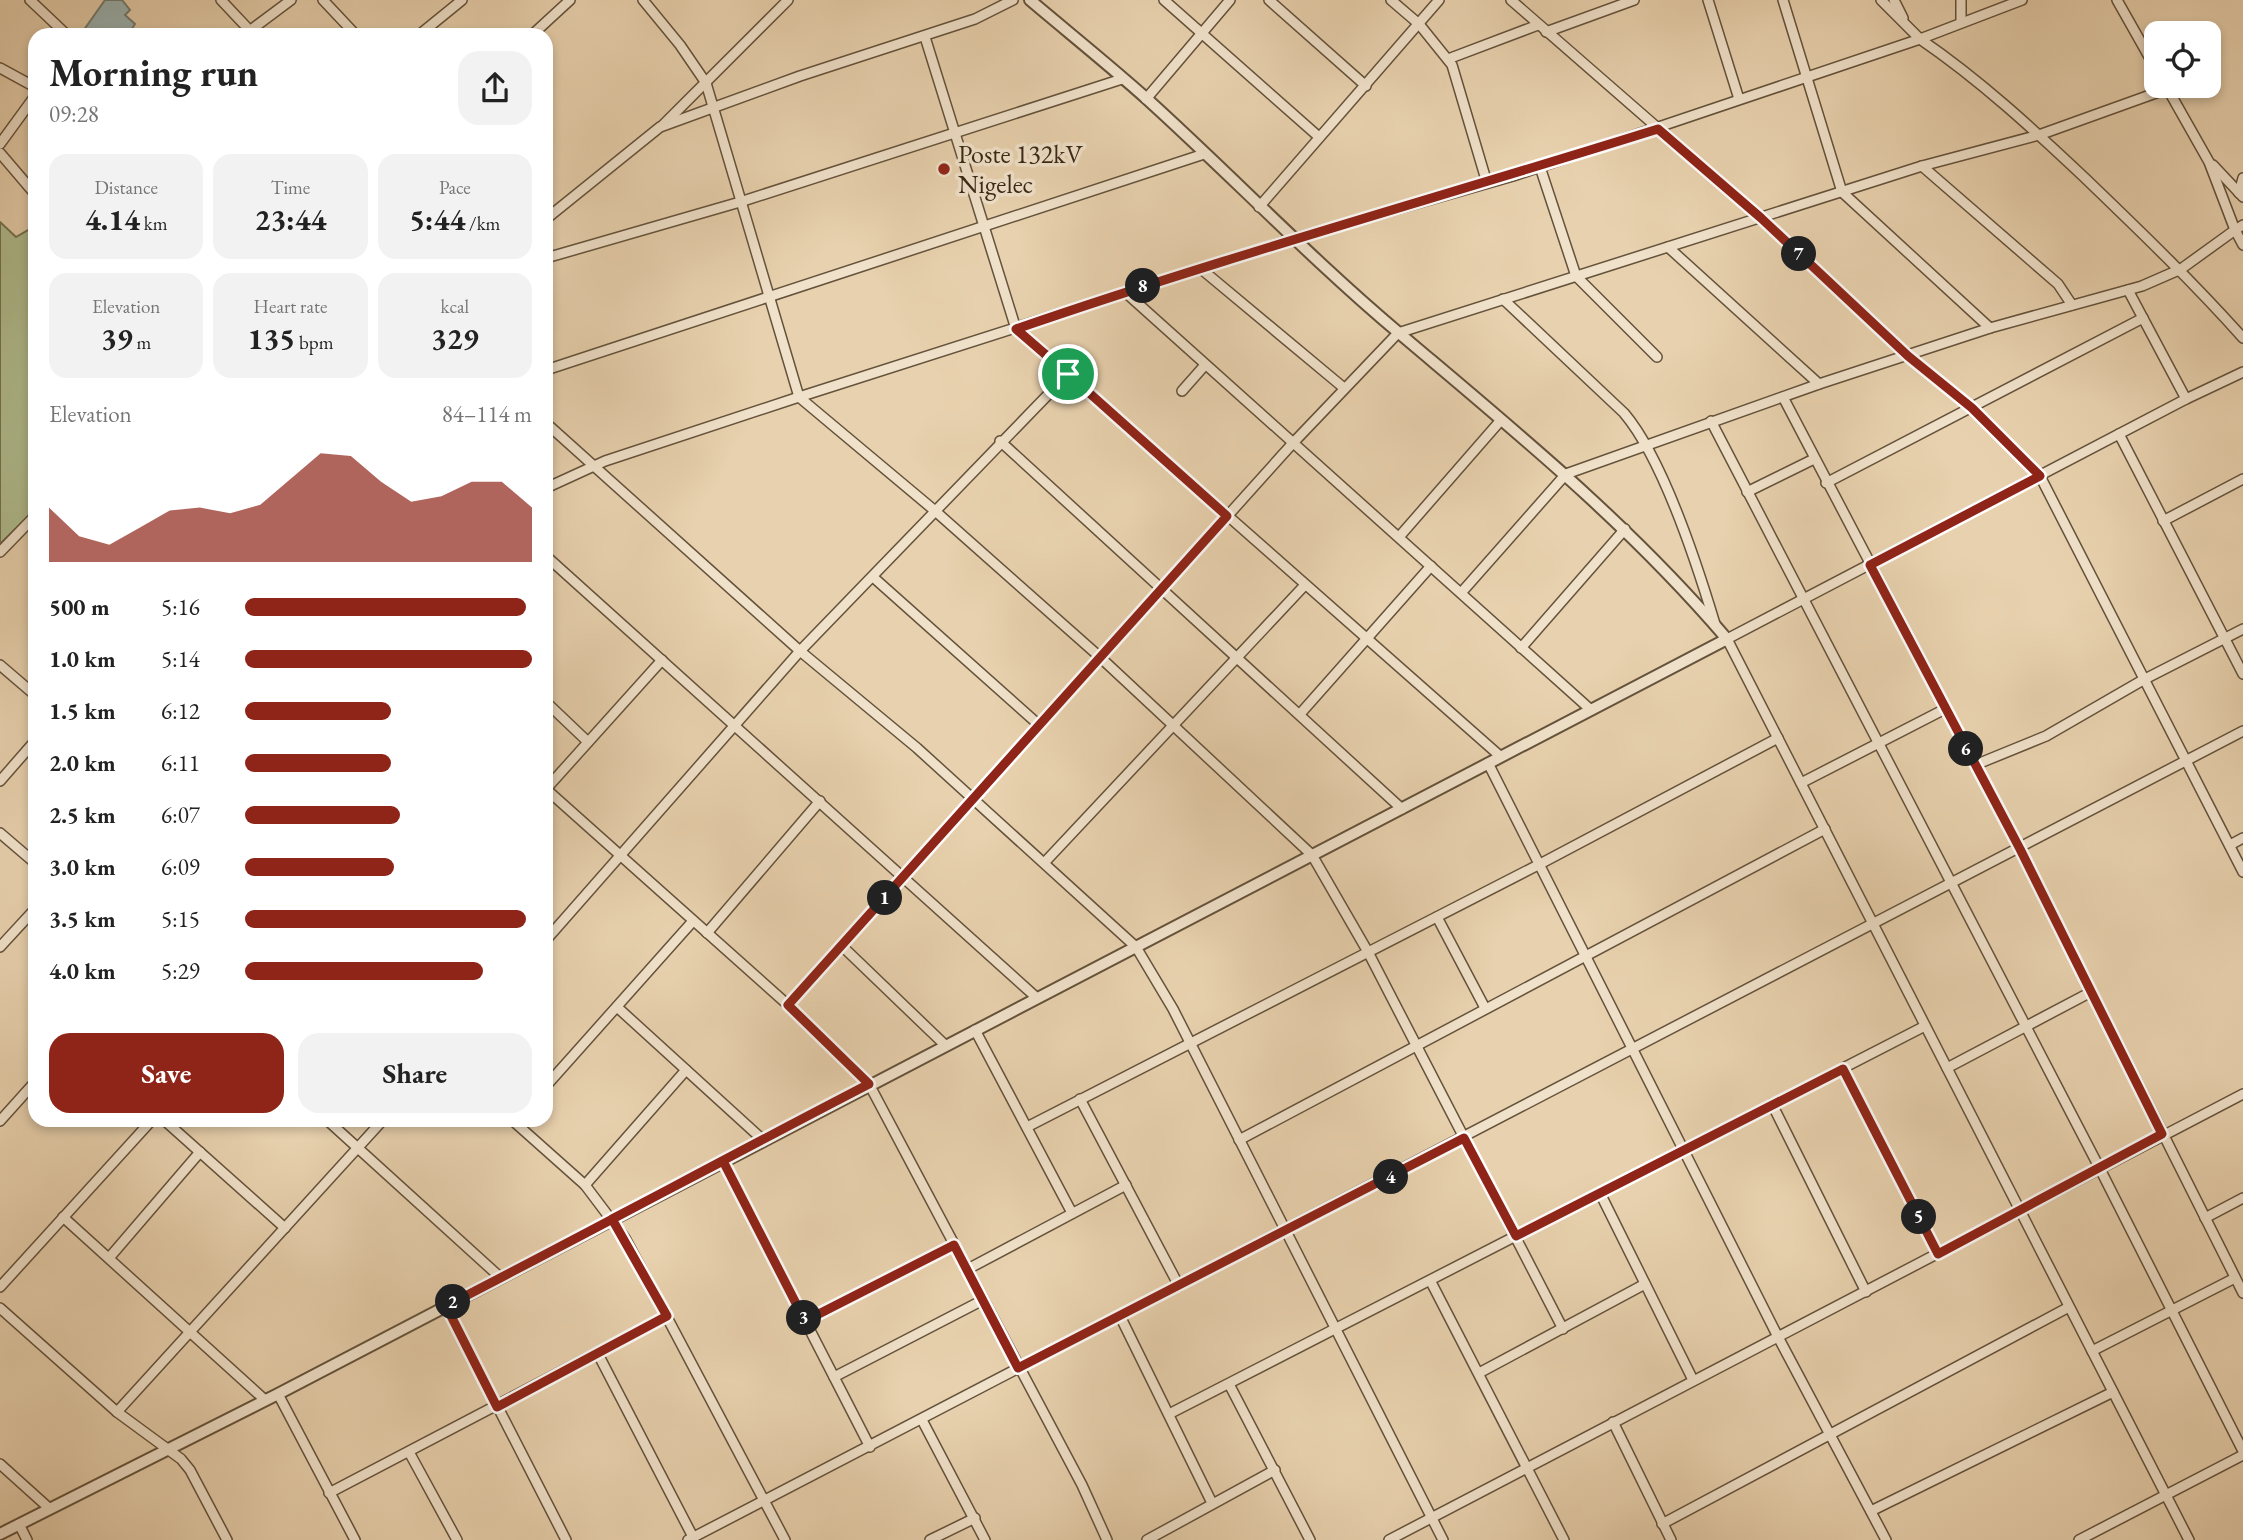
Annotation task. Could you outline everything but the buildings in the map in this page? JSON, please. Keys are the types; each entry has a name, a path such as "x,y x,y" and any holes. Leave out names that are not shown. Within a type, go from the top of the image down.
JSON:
{"street":[{"path":"30,0 60,28"},
{"path":"221,0 245,28"},
{"path":"255,28 291,0"},
{"path":"323,0 349,28"},
{"path":"428,28 462,0"},
{"path":"539,28 569,0"},
{"path":"643,0 680,45 706,83 799,397 934,510 1101,658 1312,855 1368,952 1563,1329"},
{"path":"770,0 778,9"},
{"path":"553,213 660,127 788,0"},
{"path":"660,127 925,37 975,19 1013,0"},
{"path":"1030,0 1146,99 1293,239 1398,333 1566,474 1625,529 1727,639 2189,1540"},
{"path":"1164,0 1319,137"},
{"path":"1146,99 1230,0"},
{"path":"1269,0 1366,86"},
{"path":"1391,0 1419,24 1448,59 1459,83 1487,183"},
{"path":"1259,207 1439,0"},
{"path":"1511,0 1761,218 1908,356 1972,408 2040,476 2243,872"},
{"path":"1708,0 1739,99"},
{"path":"1783,0 1842,192 1990,328"},
{"path":"1881,0 1920,39 1959,66 2039,135 2181,268 2243,338"},
{"path":"1894,0 1907,25"},
{"path":"1961,0 1961,22"},
{"path":"553,485 592,467 799,397 1125,292 1658,129 1920,39 2022,0"},
{"path":"2118,0 2144,47"},
{"path":"1448,59 1630,1"},
{"path":"925,37 1016,329 1304,586 1500,756"},
{"path":"0,68 28,83"},
{"path":"553,256 740,202 1122,79"},
{"path":"788,1005 1293,443 1398,333 1922,166 2039,135 2144,96"},
{"path":"2173,98 2209,162 2239,227 2243,245"},
{"path":"0,144 28,106"},
{"path":"0,153 28,186"},
{"path":"553,367 1204,154"},
{"path":"2209,162 2241,195"},
{"path":"1922,166 2057,284 2072,305"},
{"path":"1540,167 1576,276 1657,357"},
{"path":"2241,195 2243,178"},
{"path":"1461,593 1566,474 1711,421 1990,328 2128,290 2181,268 2239,227"},
{"path":"1668,247 1819,384"},
{"path":"1200,268 1344,388"},
{"path":"2128,290 2186,399"},
{"path":"1125,292 1591,710"},
{"path":"1503,299 1624,413 1645,444 1688,543 1716,625"},
{"path":"1826,483 2143,318"},
{"path":"1182,391 1205,365"},
{"path":"0,1534 278,1394 2186,399 2243,372"},
{"path":"553,932 800,651 1000,441 1068,374"},
{"path":"1783,397 2020,849 2243,1293"},
{"path":"1399,537 1501,420"},
{"path":"1711,421 1877,745 2099,1167 2243,1453 2078,1540"},
{"path":"553,430 800,651 973,798 1136,947 1338,1329 1443,1540"},
{"path":"2119,434 2243,674"},
{"path":"1000,441 1402,808"},
{"path":"1747,492 1814,459"},
{"path":"2163,521 2243,479"},
{"path":"0,552 28,523"},
{"path":"1521,648 1625,529"},
{"path":"553,562 1037,998"},
{"path":"1300,714 1431,566"},
{"path":"873,577 1039,725"},
{"path":"1045,862 1304,586"},
{"path":"1975,765 2046,736 2143,680 2243,629"},
{"path":"553,781 662,660"},
{"path":"0,665 28,689"},
{"path":"553,709 588,742"},
{"path":"1801,783 1945,709"},
{"path":"598,1354 691,1538 1951,886 2243,731"},
{"path":"1027,1127 1540,864 1778,738"},
{"path":"0,781 28,749"},
{"path":"1488,764 1777,1335 1886,1540"},
{"path":"553,795 788,1005 869,1084 1107,1540"},
{"path":"707,933 820,801"},
{"path":"1238,1140 1485,1007 1825,830"},
{"path":"0,833 28,857"},
{"path":"2230,845 2243,838"},
{"path":"1437,916 1485,1007"},
{"path":"0,947 28,917"},
{"path":"553,1078 693,921"},
{"path":"842,946 946,1046"},
{"path":"1947,1068 2091,992"},
{"path":"617,1007 763,1140"},
{"path":"1169,1414 1431,1282 1925,1026"},
{"path":"975,1030 1072,1213"},
{"path":"1843,1069 1938,1254"},
{"path":"585,1185 686,1070"},
{"path":"0,1121 28,1090"},
{"path":"1390,1540 1777,1335 1866,1292 2099,1167 2243,1094"},
{"path":"1080,1100 1179,1286"},
{"path":"1772,1104 1866,1292"},
{"path":"0,1287 146,1127"},
{"path":"172,1127 285,1228"},
{"path":"335,1127 501,1278"},
{"path":"117,1412 377,1127"},
{"path":"521,1127 585,1185 612,1219 667,1316 785,1540"},
{"path":"109,1258 200,1152"},
{"path":"723,1161 870,1447"},
{"path":"966,1270 1126,1185"},
{"path":"1600,1193 1693,1380"},
{"path":"2204,1218 2243,1198"},
{"path":"63,1217 265,1400"},
{"path":"805,1321 954,1245"},
{"path":"2092,1351 2235,1278"},
{"path":"1431,1282 1525,1469 1564,1540"},
{"path":"1479,1373 1645,1284"},
{"path":"834,1377 983,1300"},
{"path":"446,1306 566,1540"},
{"path":"1662,1524 2069,1307"},
{"path":"0,1308 117,1412 168,1448 190,1470 227,1540"},
{"path":"329,1493 667,1316"},
{"path":"1120,1316 1213,1503"},
{"path":"1229,1384 1310,1540"},
{"path":"1871,1511 2113,1392"},
{"path":"278,1394 355,1540"},
{"path":"922,1420 985,1540"},
{"path":"1613,1422 1671,1540"},
{"path":"409,1452 455,1537 442,1540"},
{"path":"0,1464 50,1508"},
{"path":"1147,1540 1275,1470"},
{"path":"930,1540 975,1518"},
{"path":"19,1524 27,1540"}],"green space":[{"path":"0,222 16,237 28,230 28,517 0,544"}],"water":[{"path":"105,0 122,0 130,10 125,15 135,24 132,28 85,28"}],"place":[{"name":"Poste 132kV Nigelec","path":"944,169"}],"route":[{"path":"1658,129 1761,218 1908,356 1972,408 2040,476 1870,565 2020,849 2162,1134 1938,1254 1843,1069 1516,1236 1464,1138 1018,1368 954,1245 805,1321 723,1161 612,1219 667,1316 497,1407 446,1306 869,1084 788,1005 1227,516 1068,374 1016,329 1293,239 1513,176 1658,129"}]}
